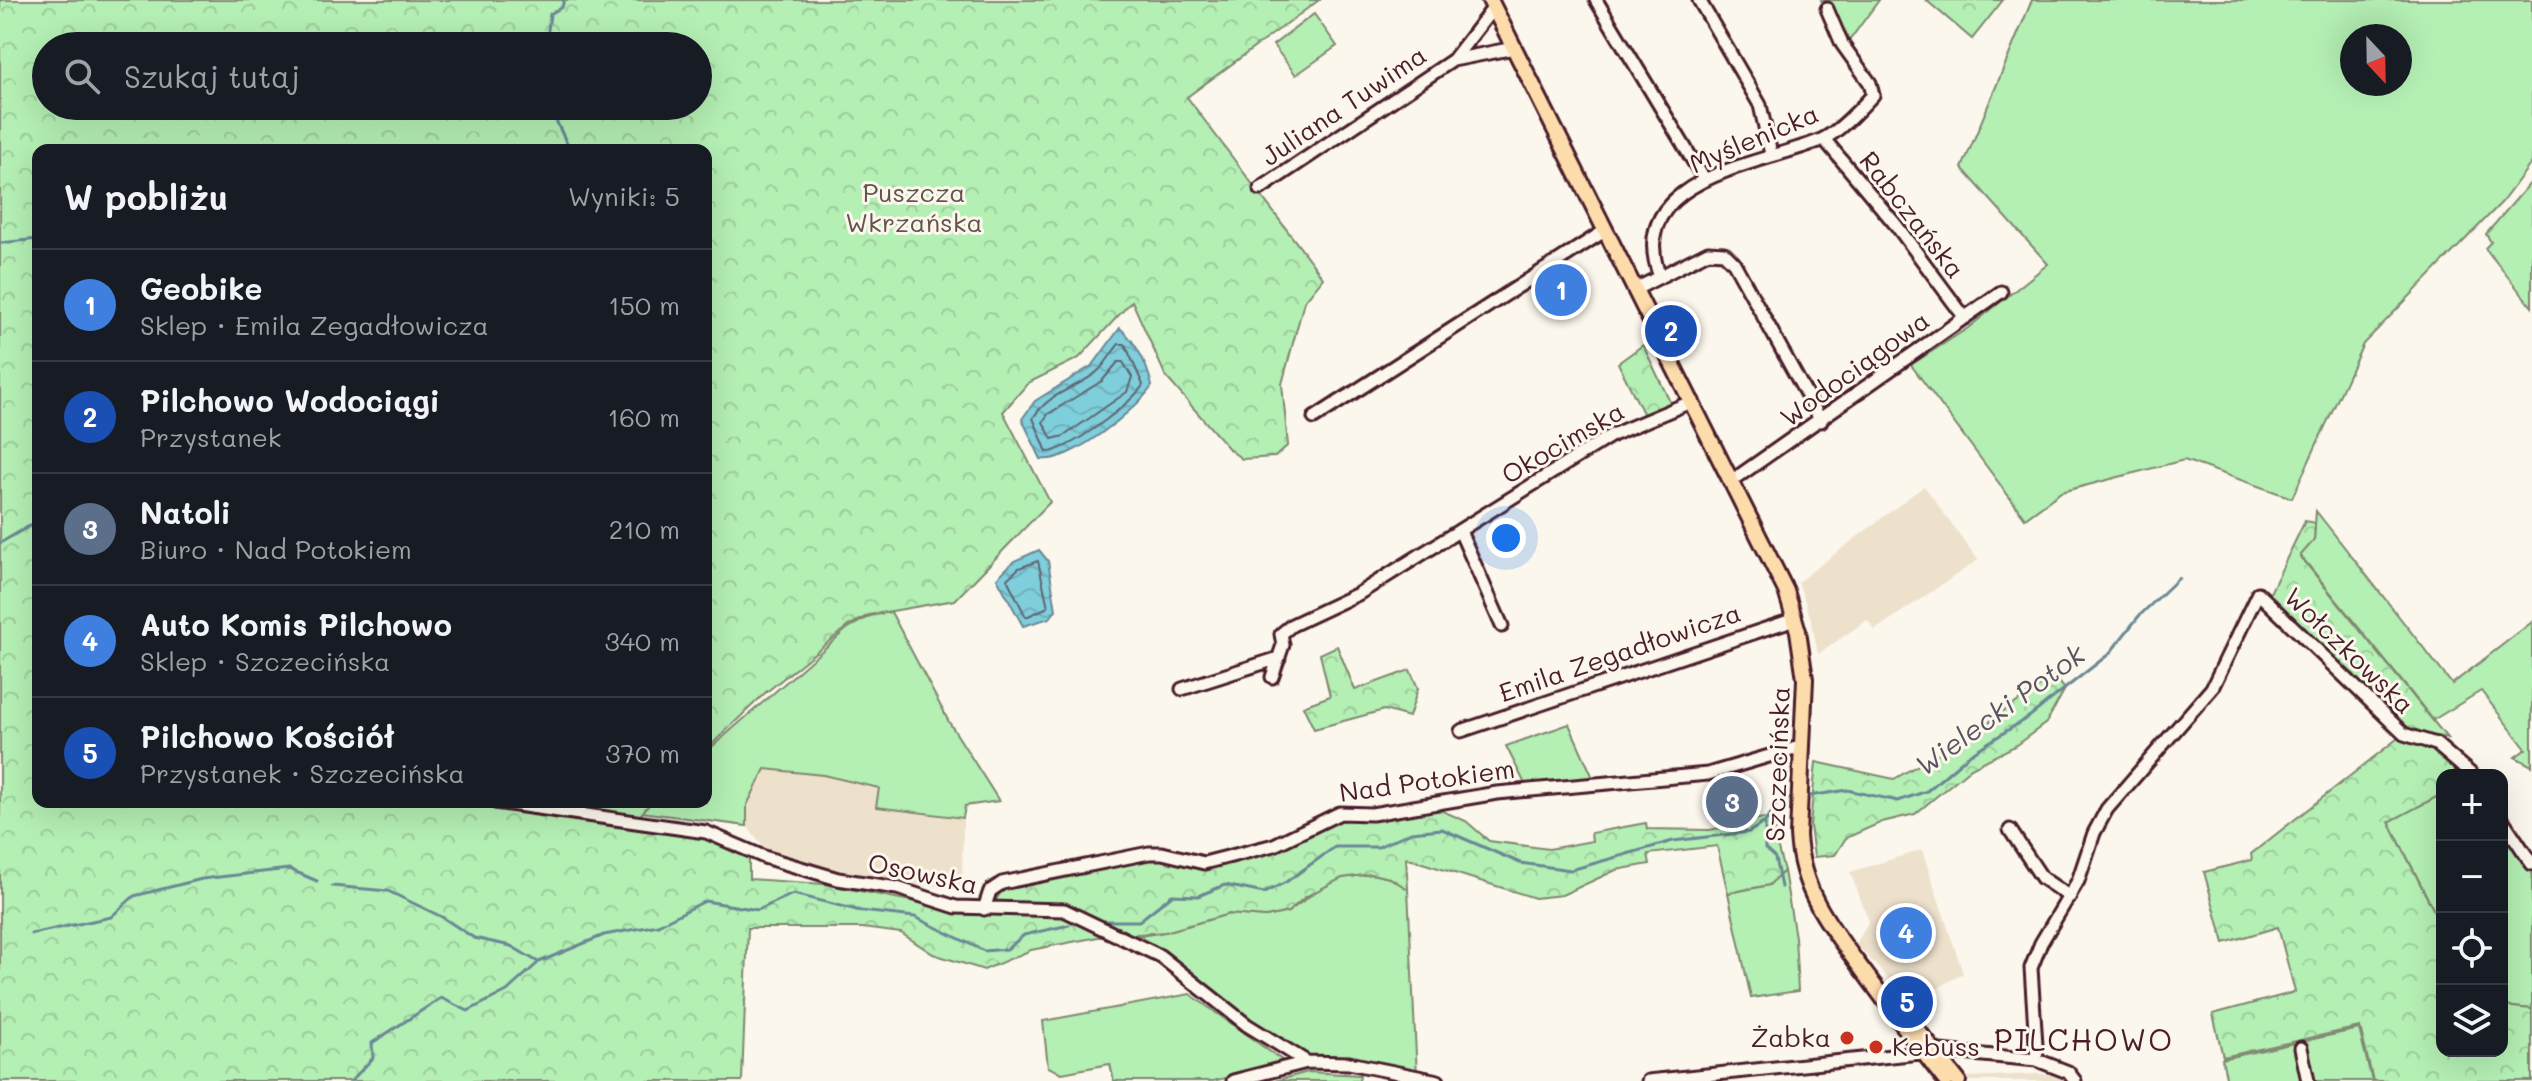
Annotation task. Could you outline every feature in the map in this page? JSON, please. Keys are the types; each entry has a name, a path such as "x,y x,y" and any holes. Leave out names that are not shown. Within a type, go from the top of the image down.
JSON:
{"main road":[{"path":"1492,4 1733,480"},
{"name":"Szczecińska","path":"1733,480 1786,591 1795,619 1804,667 1798,819 1801,862 1814,901 1828,926 1929,1052 1958,1081"},
{"name":"Szczecińska","path":"1929,1052 1946,1081"}],"street":[{"path":"1596,0 1704,179"},
{"path":"1699,0 1760,105 1771,154"},
{"name":"Juliana Tuwima","path":"1260,189 1453,60 1492,4"},
{"name":"Myślenicka","path":"1660,277 1654,253 1656,227 1676,201 1704,179 1771,154 1824,139 1873,92 1842,44 1827,9"},
{"name":"Juliana Tuwima","path":"1453,60 1514,48"},
{"name":"Rabczańska","path":"1824,139 1896,225 1965,318"},
{"path":"1314,418 1606,230"},
{"path":"1636,289 1713,250 1729,256 1821,421"},
{"name":"Wodociągowa","path":"1733,480 2001,292"},
{"name":"Okocimska","path":"1272,677 1279,658 1281,634 1292,625 1355,596 1612,435 1693,401"},
{"path":"1460,531 1502,626"},
{"name":"Wołczkowska","path":"2037,1060 2031,968 2041,943 2070,897 2094,833 2107,809 2212,688 2258,593 2404,734 2436,744 2465,769"},
{"name":"Emila Zegadłowicza","path":"1461,731 1795,619"},
{"path":"1182,689 1279,658"},
{"name":"Nad Potokiem","path":"984,909 990,891 1002,883 1149,853 1204,863 1234,857 1274,845 1340,813 1372,814 1497,793 1708,774 1739,768 1783,749 1803,746"},
{"name":"Osowska","path":"537,808 706,832 764,857 838,879 897,888 956,907 1064,910 1087,919 1116,938 1160,956 1247,1025 1307,1062"},
{"path":"2508,828 2532,864"},
{"path":"2010,830 2042,878 2070,897"},
{"path":"2301,1048 2308,1081"},
{"path":"1648,1081 1929,1052 2037,1060 2068,1072 2075,1081"},
{"path":"1233,1081 1307,1062 1349,1063 1438,1081"}],"shaded area":[{"path":"1924,486 1978,560 1875,630 1867,620 1818,654 1811,619 1798,582"},
{"path":"765,769 823,775 879,788 877,807 963,818 962,888 879,882 766,851 747,826 747,805"},
{"path":"1922,850 1963,973 1916,1001 1908,1000 1856,944 1869,921 1850,872"},
{"path":"2056,1075 2065,1081 1968,1081 1966,1077"}],"green space":[{"name":"Puszcza Wkrzańska","path":"0,0 1319,0 1187,97 1323,278 1304,302 1282,384 1288,445 1275,457 1242,459 1230,450 1166,377 1132,301 1079,358 1028,383 1003,412 1050,502 955,600 869,615 848,626 764,694 712,744 712,144 32,144 32,808 646,808 634,823 697,834 749,857 749,879 824,884 957,910 989,912 1004,886 1154,857 1208,866 1332,819 1439,805 1440,810 1466,821 1489,841 1549,849 1592,841 1591,833 1646,823 1647,829 1710,830 1763,818 1776,823 1775,838 1784,871 1769,885 1728,893 1717,846 1648,854 1650,864 1616,870 1562,895 1535,898 1406,858 1408,889 1390,878 1371,874 1342,878 1305,897 1288,912 1266,917 1229,914 1165,932 1098,937 1031,950 984,970 933,954 901,933 862,928 748,928 742,1081 0,1081"},
{"path":"1821,0 1879,0 1849,41 1834,27"},
{"path":"1926,0 2003,0 1972,39"},
{"path":"2032,0 2532,0 2532,162 2502,202 2363,344 2292,498 2184,460 2061,492 2025,518 1911,365 1968,328 2048,264 1962,168"},
{"path":"1314,14 1337,46 1296,75 1273,45"},
{"path":"2532,181 2532,307 2485,248 2491,242 2486,234"},
{"path":"1643,345 1671,404 1644,415 1618,363"},
{"path":"2316,511 2452,684 2532,622 2532,766 2515,757 2526,749 2481,691 2433,720 2300,555 2314,540"},
{"path":"2305,521 2315,523 2314,540 2300,556 2447,738 2411,731 2458,769 2436,769 2436,797 2389,822 2436,915 2436,1057 2508,1057 2508,1007 2532,1009 2532,1081 2373,1081 2360,1027 2223,1057 2213,1014 2295,992 2278,927 2224,943 2204,872 2252,860 2251,854 2407,731 2268,597"},
{"path":"891,612 949,722 999,801 965,806 963,818 876,807 879,788 823,775 765,769 747,805 747,826 641,812 645,808 712,808 712,747 848,628 870,616"},
{"path":"1337,646 1355,690 1410,670 1418,688 1409,717 1384,710 1314,729 1303,706 1330,696 1320,654"},
{"path":"2054,676 2065,689 2046,723 2015,746 1971,768 1915,814 1882,822 1846,838 1835,855 1814,857 1810,825 1816,762 1894,779 1972,734"},
{"path":"1569,724 1594,780 1526,786 1506,746"},
{"path":"2436,797 2436,915 2389,821"},
{"path":"2508,838 2532,872 2532,1009 2508,1007"},
{"path":"1784,871 1795,937 1798,991 1751,998 1728,893 1769,885"},
{"path":"1371,874 1390,878 1408,889 1417,1076 1307,1062 1174,966 1129,943 1133,937 1165,932 1229,914 1266,917 1288,912 1323,886 1342,878"},
{"path":"1190,994 1286,1063 1213,1081 1114,1081 1110,1064 1062,1073 1048,1067 1043,1021"},
{"path":"2359,1029 2372,1081 2227,1081 2222,1059"},
{"path":"1308,1072 1360,1075 1359,1081 1275,1081"}],"water":[{"path":"1120,328 1140,355 1152,386 1133,408 1102,433 1068,453 1041,459 1022,419 1035,401 1093,365"},
{"path":"1039,550 1048,561 1056,610 1050,618 1023,626 997,578 1014,561"}],"waterway":[{"path":"548,32 550,14 562,7 564,0"},
{"path":"556,120 567,144"},
{"path":"0,243 32,240"},
{"path":"0,543 32,524"},
{"name":"Wielecki Potok","path":"1803,797 1847,790 1898,801 1927,791 1969,755 2030,716 2109,654 2139,616 2179,578"},
{"name":"Wielecki Potok","path":"1100,921 1139,921 1172,895 1198,896 1225,885 1264,893 1286,882 1335,847 1378,847 1411,832 1442,829 1520,863 1571,870 1673,841 1749,832 1765,822 1780,800 1796,798"},
{"path":"1765,822 1765,849 1775,858 1781,887"},
{"path":"31,934 111,917 134,896 202,879 289,869 317,881"},
{"path":"332,886 388,891 442,917 474,938 511,946 538,962"},
{"name":"Wielecki Potok","path":"351,1081 373,1058 372,1043 441,998 468,1011 507,991 539,962 604,935 658,925 705,901 758,910 793,894 861,911 915,917 984,951 1007,949 1024,935 1069,925"}],"place":[{"name":"Geobike","path":"1561,290"},
{"name":"Pilchowo Wodociągi","path":"1671,331"},
{"name":"Natoli","path":"1732,802"},
{"name":"Auto Komis Pilchowo","path":"1906,933"},
{"name":"Pilchowo Kościół","path":"1907,1002"},
{"name":"Żabka","path":"1847,1038"},
{"name":"Kebuss","path":"1876,1047"}],"district":[{"name":"PILCHOWO","path":"2084,1041"}]}
